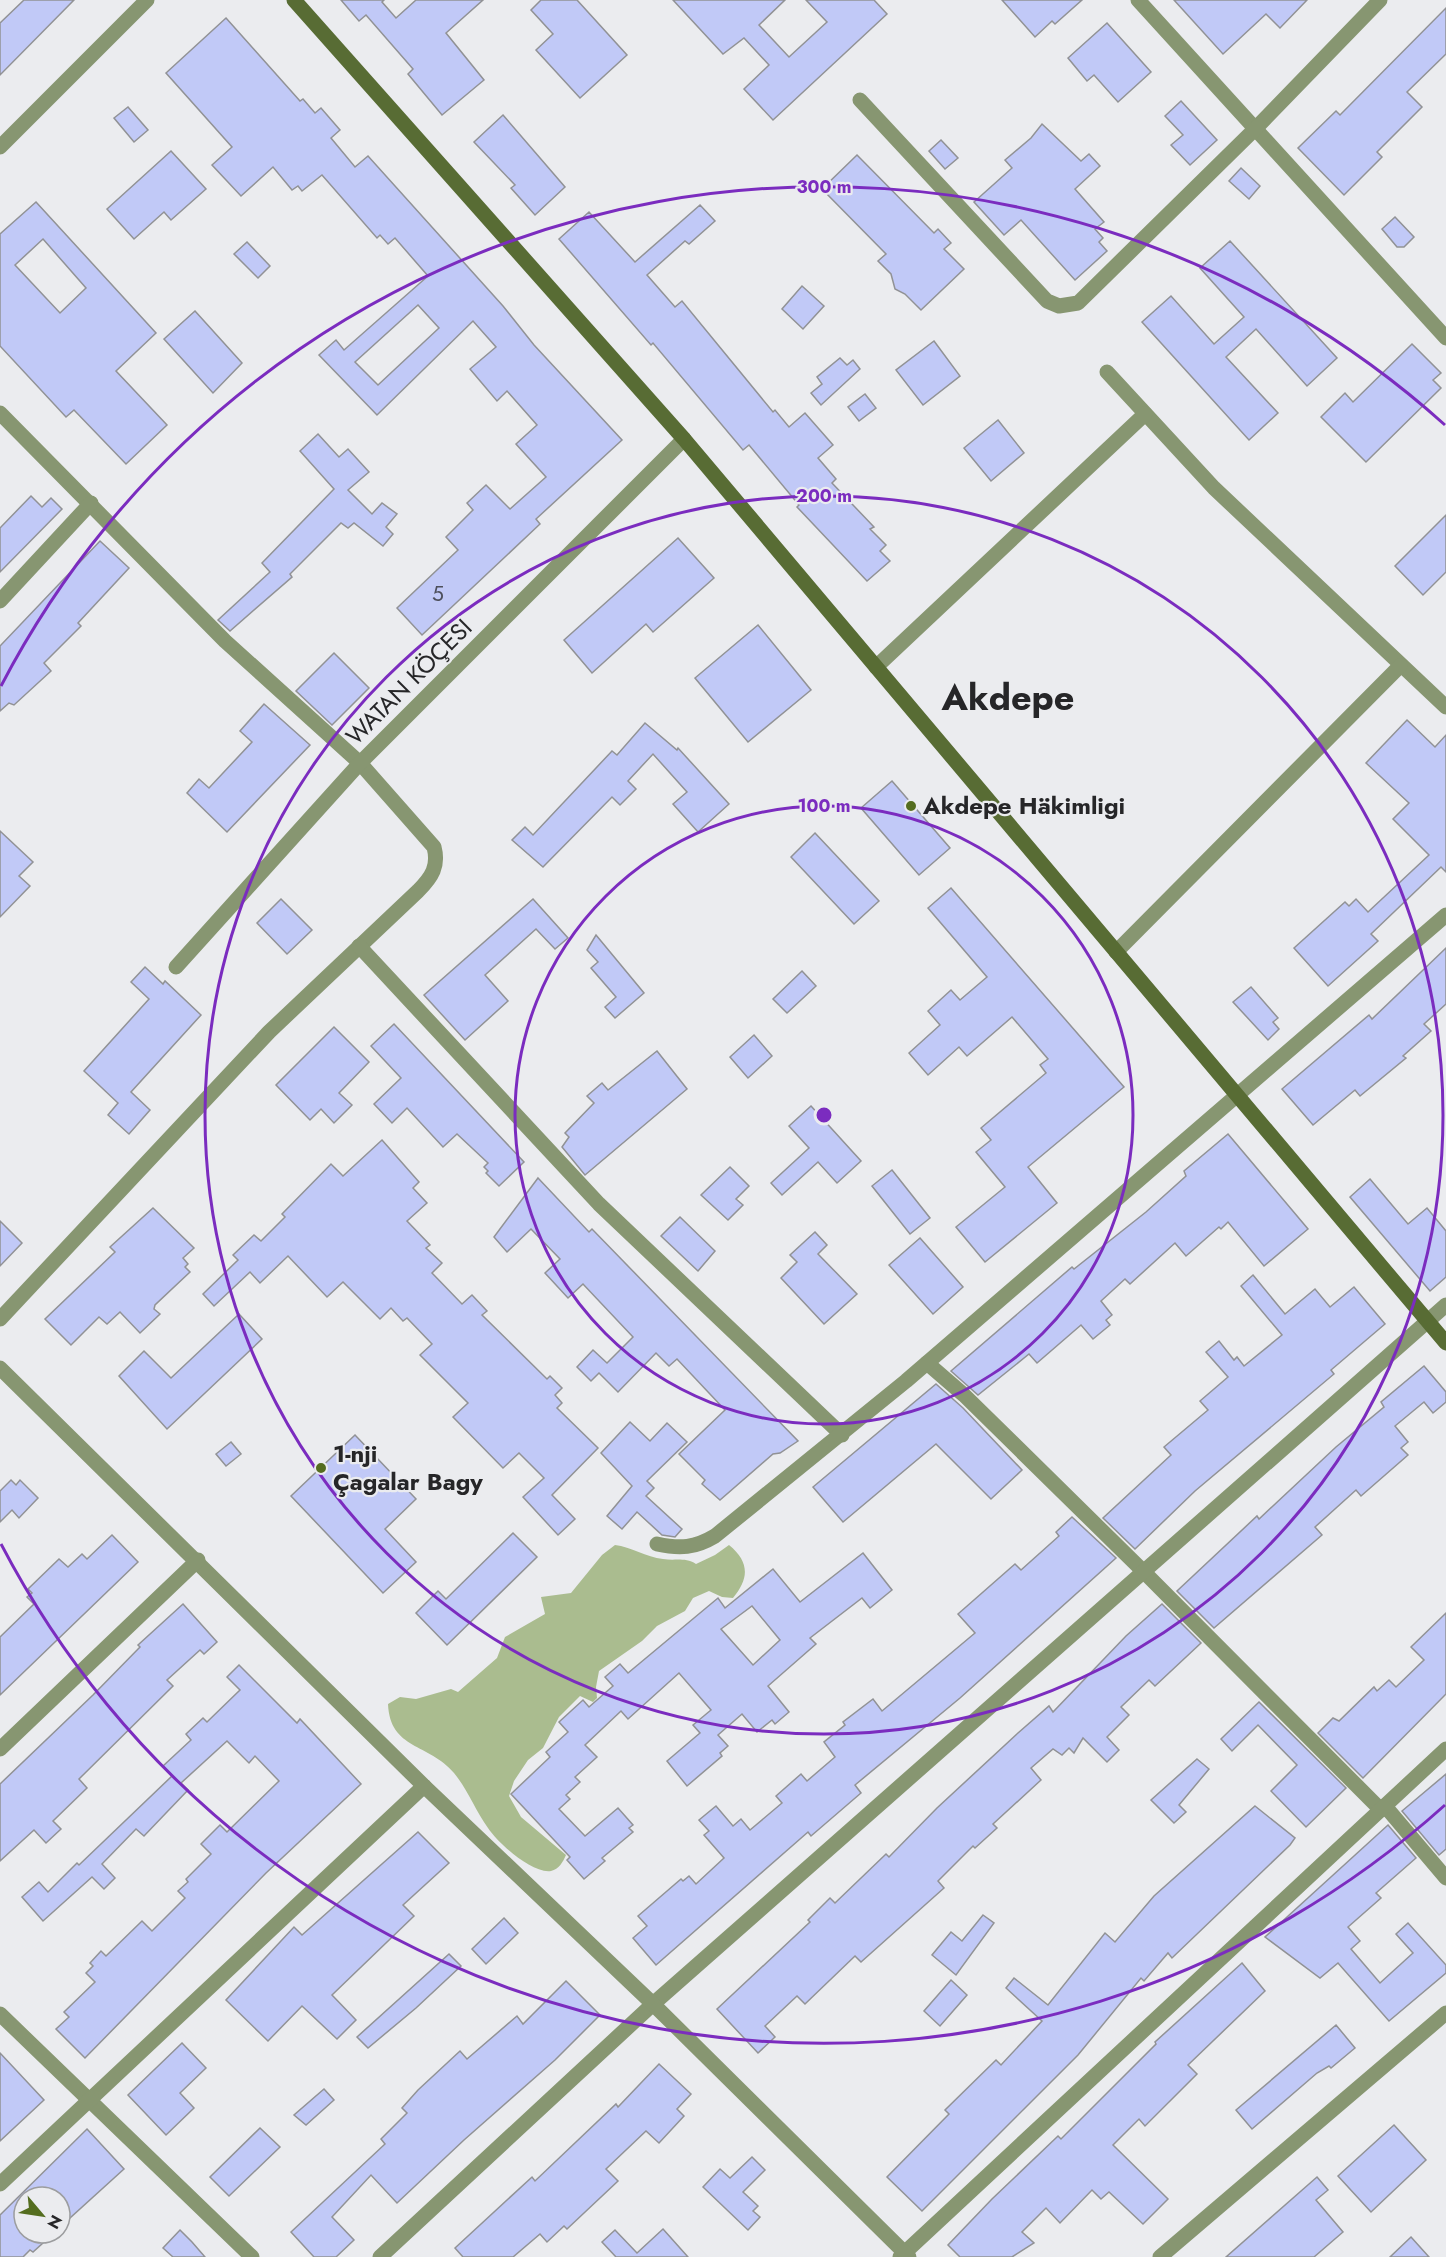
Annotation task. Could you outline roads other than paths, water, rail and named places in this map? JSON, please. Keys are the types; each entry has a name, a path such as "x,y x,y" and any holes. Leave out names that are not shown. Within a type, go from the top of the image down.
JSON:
{"main road":[{"path":"294,0 684,439 1446,1343"}],"street":[{"path":"0,147 147,0"},
{"path":"1138,0 1446,339"},
{"path":"860,100 1047,300 1059,306 1078,303 1256,128 1380,0"},
{"path":"1107,372 1214,488 1446,707"},
{"path":"0,413 225,641 360,763 434,847 437,859 428,881 269,1032 0,1319"},
{"path":"876,667 1145,414"},
{"name":"WATAN KÖÇESI","path":"176,967 360,763 684,439"},
{"path":"0,601 91,503"},
{"path":"1116,952 1400,666"},
{"path":"657,1544 680,1549 700,1545 842,1435 1446,915"},
{"path":"359,946 599,1204 842,1435"},
{"path":"380,2257 653,2004 1446,1305"},
{"path":"927,1363 964,1395 1383,1808 1446,1878"},
{"path":"0,1368 198,1560 424,1786 653,2004 904,2256 1446,1749"},
{"path":"0,1749 198,1560"},
{"path":"0,2184 424,1786"},
{"path":"1160,2257 1446,2013"},
{"path":"0,2014 252,2257"}],"place":[{"name":"Akdepe Häkimligi","path":"911,806"},
{"name":"1-nji Çagalar Bagy","path":"321,1468"}],"district":[{"name":"Akdepe","path":"1008,697"}]}
